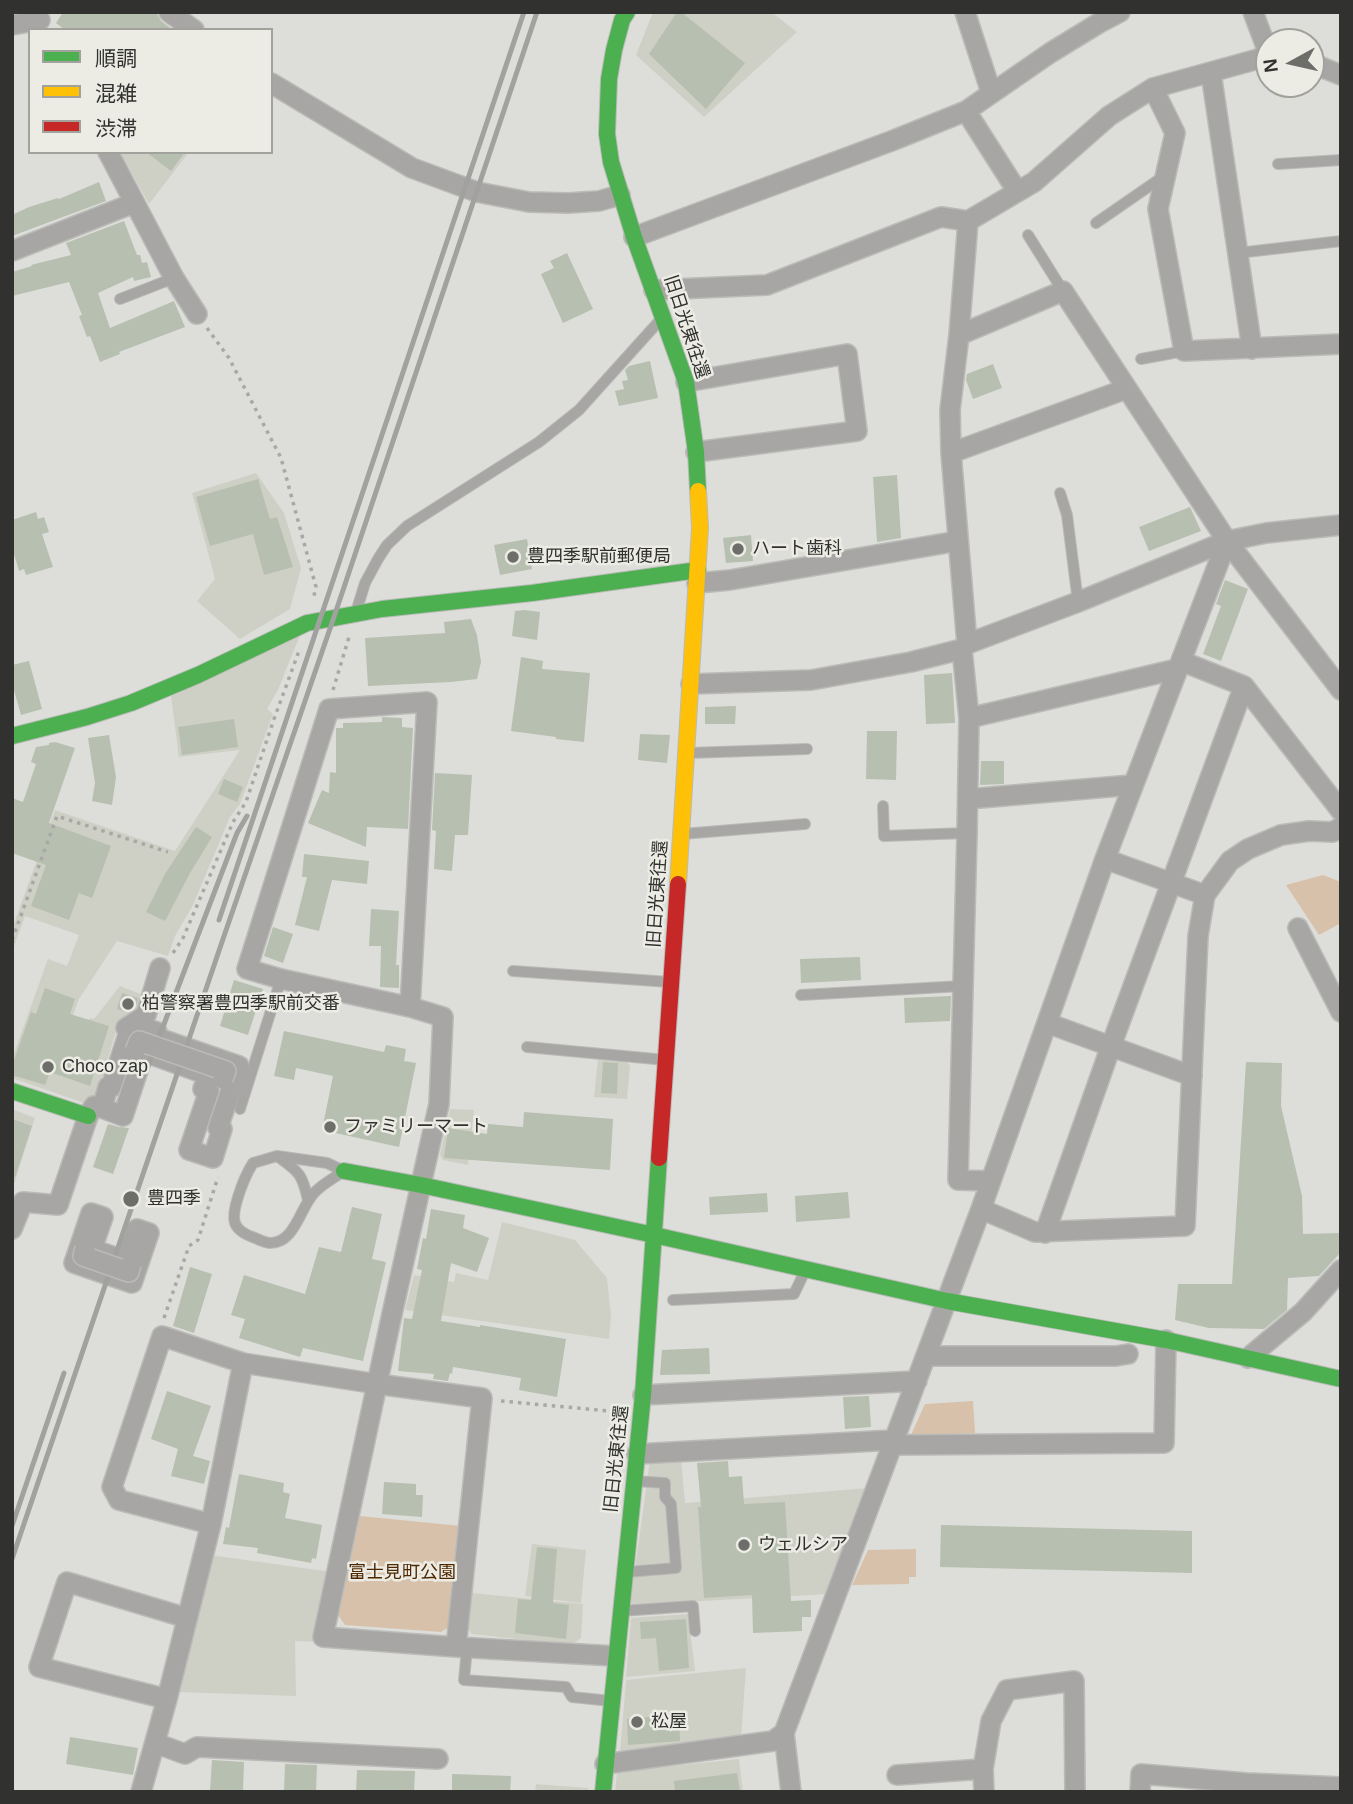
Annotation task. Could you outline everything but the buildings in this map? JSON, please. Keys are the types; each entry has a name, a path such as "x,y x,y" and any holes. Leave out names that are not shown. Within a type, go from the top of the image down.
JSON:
{"street":[{"path":"169,12 191,28"},
{"name":"旧日光東往還","path":"603,1792 643,1395 700,527 696,452 686,382 620,195 607,134 609,79 622,20 627,12"},
{"path":"965,12 991,92"},
{"path":"634,237 966,111 1060,47 1120,12"},
{"path":"12,25 41,21"},
{"path":"654,290 767,285 920,224 941,218 968,220 1034,182 1109,116 1153,88 1255,60"},
{"path":"1211,73 1252,348"},
{"path":"273,84 412,168 477,192 529,202 599,201 620,195"},
{"path":"1153,88 1175,133 1158,209 1184,351 1341,344"},
{"path":"966,111 1017,191"},
{"path":"109,154 174,278 197,314"},
{"path":"12,251 134,203"},
{"path":"968,220 950,410 969,718 958,1180 991,1181"},
{"path":"959,335 1063,291 1227,541 1341,690"},
{"path":"686,382 847,354 857,431 696,452"},
{"path":"951,453 1126,389"},
{"path":"691,684 811,680 911,662 965,646 1227,541 1266,533 1341,525"},
{"path":"12,736 133,702 212,669 307,624 356,613 698,577 730,580 958,541"},
{"path":"792,1792 784,1733 981,1209 1132,785 1227,541"},
{"path":"969,718 1179,665 1244,686 1341,811"},
{"path":"1045,1233 1244,686"},
{"path":"410,1007 427,702 329,709 247,969 443,1017 439,1104 323,1637 615,1656"},
{"path":"968,799 1132,785"},
{"path":"981,1209 1035,1232 1045,1233 1185,1226 1198,936 1205,895 1230,862 1248,849 1282,835 1309,831 1333,832 1341,827"},
{"path":"1105,859 1205,895"},
{"path":"1298,928 1341,1012"},
{"path":"12,1229 23,1202 58,1205 88,1116 102,1094 121,1031 146,1016 160,968"},
{"path":"1047,1023 1192,1076"},
{"path":"145,1028 157,1032 155,1037 239,1066 218,1128 222,1129 213,1158 189,1150 209,1091 203,1089 208,1075 144,1052 123,1116 102,1108 130,1029 143,1034 145,1028"},
{"path":"135,1051 139,1041 226,1071 223,1079"},
{"path":"12,1091 88,1116"},
{"path":"344,1171 421,1185 947,1300 1166,1340 1341,1379"},
{"path":"90,1213 103,1217 92,1249 126,1261 137,1229 149,1233 132,1283 74,1264 90,1213"},
{"path":"85,1248 83,1256 129,1272 131,1264"},
{"path":"1248,1358 1303,1312 1341,1270"},
{"path":"211,1524 119,1500 113,1487 162,1336 243,1363 482,1398 461,1647"},
{"path":"637,1454 892,1442 1164,1443 1166,1340"},
{"path":"926,1356 1128,1354"},
{"path":"141,1792 211,1524 243,1363"},
{"path":"643,1395 917,1381"},
{"path":"167,1699 38,1667 67,1582 187,1618"},
{"path":"984,1792 983,1769 991,1721 1007,1690 1074,1681 1075,1792"},
{"path":"606,1764 773,1741 784,1733"},
{"path":"155,1743 185,1754 197,1747 438,1759"},
{"path":"897,1775 983,1769"},
{"path":"1140,1792 1141,1774 1246,1787 1341,1787"}],"lane":[{"path":"1278,164 1341,160"},
{"path":"1096,223 1164,176"},
{"path":"1028,235 1063,291"},
{"path":"1238,253 1341,241"},
{"path":"120,299 174,278"},
{"path":"356,613 365,583 387,545 407,526 539,442 579,410 663,317"},
{"path":"1141,359 1184,351"},
{"path":"1060,493 1067,515 1078,602"},
{"path":"687,753 807,749"},
{"path":"883,806 884,836 967,834"},
{"path":"681,834 805,824"},
{"path":"513,971 671,982"},
{"path":"240,1109 281,979"},
{"path":"801,995 963,986"},
{"path":"527,1046 666,1060"},
{"path":"277,1156 299,1172 308,1199"},
{"path":"277,1156 327,1163 344,1171 316,1190 308,1199 291,1234 281,1241 270,1243 244,1235 235,1225 233,1213 244,1176 253,1163 277,1156"},
{"path":"673,1300 793,1294 806,1268"},
{"path":"625,1573 676,1568 671,1504 665,1497 665,1483 634,1481"},
{"path":"621,1611 693,1606 695,1631"},
{"path":"461,1647 464,1680 566,1687 572,1697 611,1700"}],"path":[{"path":"160,968 183,938 233,822 246,802 304,637 316,587 281,458 229,358 197,314"},
{"path":"329,709 356,613"},
{"path":"12,940 57,816 168,852"},
{"path":"162,1336 165,1329 162,1322 189,1246 198,1240 220,1169"},
{"path":"482,1398 609,1411"}],"shaded area":[{"path":"653,12 771,12 797,32 704,117 636,55"},
{"path":"121,154 187,154 149,204"},
{"path":"256,473 284,513 301,568 290,609 240,639 197,601 215,579 192,493"},
{"path":"300,635 278,690 267,709 273,714 240,804 230,817 168,956 117,941 79,999 65,1037 82,1042 90,1018 94,1019 120,986 143,995 134,1018 118,1025 96,1098 87,1104 12,1078 12,1059 48,959 67,966 79,935 25,916 12,952 12,929 55,810 175,851 240,750 179,757 171,696"},
{"path":"598,1059 625,1060 630,1066 627,1099 594,1097"},
{"path":"12,1109 35,1118 12,1191"},
{"path":"450,1109 474,1110 468,1165 443,1160 440,1155"},
{"path":"502,1222 575,1240 607,1278 611,1316 609,1339 405,1310 414,1275 454,1282 456,1273 488,1280"},
{"path":"681,1459 685,1503 868,1488 828,1594 630,1605 650,1460"},
{"path":"532,1544 586,1550 581,1603 525,1596"},
{"path":"210,1555 332,1572 318,1642 295,1641 296,1696 177,1692"},
{"path":"472,1593 583,1604 581,1638 571,1645 472,1634 468,1629"},
{"path":"688,1614 695,1671 626,1677 631,1618"},
{"path":"746,1668 741,1739 620,1753 626,1680"},
{"path":"739,1759 743,1792 615,1792 617,1772"},
{"path":"536,1784 588,1788 588,1792 535,1792"}],"green space":[{"path":"1323,875 1341,882 1341,923 1319,935 1286,885"},
{"path":"973,1401 975,1433 910,1437 925,1404"},
{"name":"富士見町公園","path":"360,1516 461,1526 449,1627 441,1632 345,1625 338,1615"},
{"path":"916,1549 916,1577 909,1577 909,1584 852,1585 868,1550"}],"railway":[{"path":"219,920 524,12"},
{"path":"12,1559 334,617 537,12"},
{"path":"148,1066 237,833 247,816"},
{"path":"12,1526 64,1373"}],"traffic: fast":[{"path":"627,12 622,20 609,79 607,134 611,162 634,237 686,382 696,452 698,491"},
{"path":"12,736 131,703 198,675 307,623 382,609 532,593 698,570"},
{"path":"12,1091 88,1116"},
{"path":"603,1792 643,1395 659,1158"},
{"path":"344,1171 654,1235 947,1301 1166,1340 1341,1379"}],"traffic: slow":[{"path":"678,884 700,528 698,491"}],"traffic: jam":[{"path":"659,1158 678,884"}],"place":[{"name":"ハート歯科","path":"738,549"},
{"name":"豊四季駅前郵便局","path":"513,557"},
{"name":"柏警察署豊四季駅前交番","path":"128,1004"},
{"name":"Choco zap","path":"48,1067"},
{"name":"ファミリーマート","path":"330,1127"},
{"name":"豊四季","path":"131,1199"},
{"name":"ウェルシア","path":"744,1545"},
{"name":"松屋","path":"637,1722"}]}
